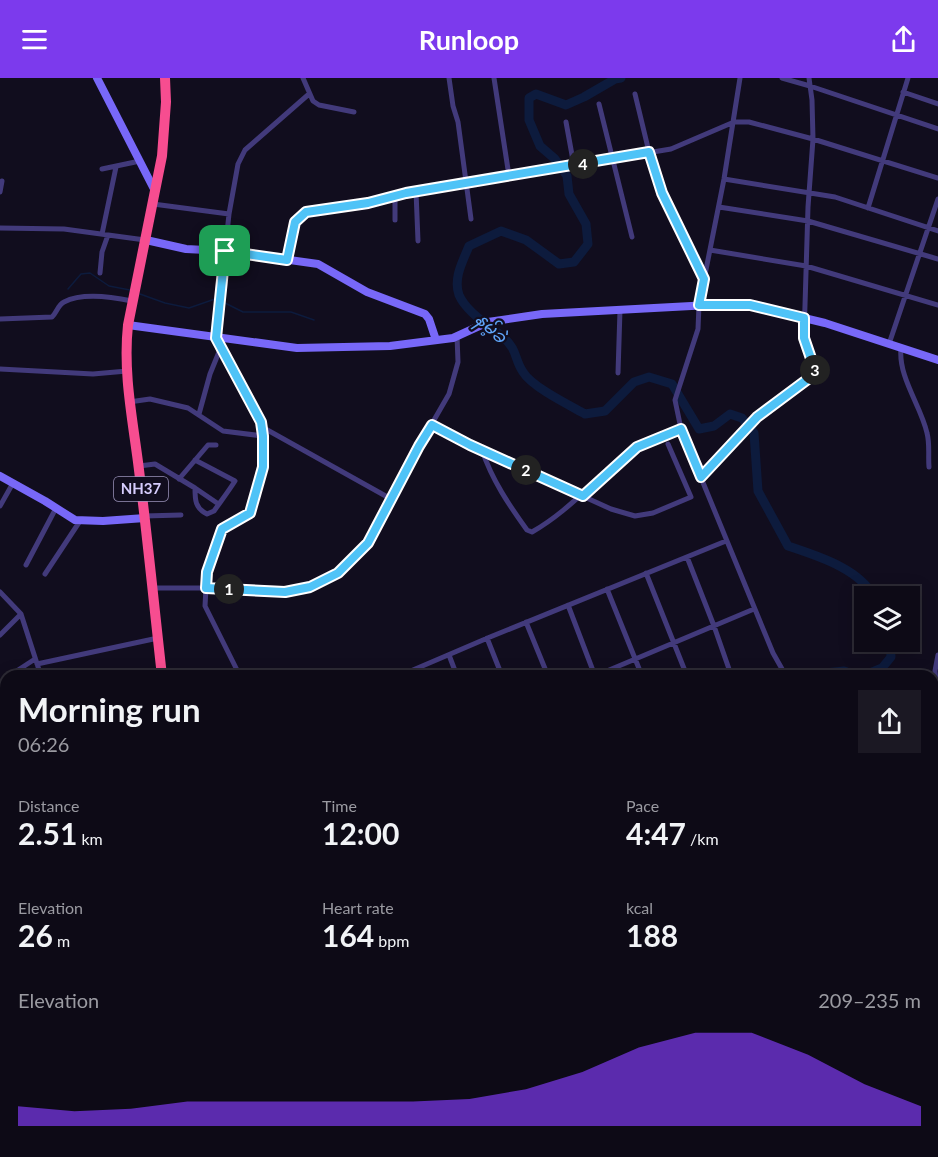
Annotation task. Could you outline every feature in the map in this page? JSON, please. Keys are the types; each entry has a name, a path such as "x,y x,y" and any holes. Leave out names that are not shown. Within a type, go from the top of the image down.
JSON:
{"highway":[{"name":"NH37","path":"161,670 139,466 129,402 125,349 162,156 166,102 165,78"}],"main road":[{"path":"97,78 155,191"},
{"path":"146,240 186,249 225,251 318,264 367,292 425,314 436,340"},
{"path":"128,325 297,348 390,346 457,336 484,324 542,314 699,305 750,305 804,318 938,360"},
{"path":"0,476 70,518 80,521 144,517"}],"street":[{"path":"303,78 313,101 320,105 354,112"},
{"path":"449,78 458,122 471,219"},
{"path":"494,78 509,176"},
{"path":"740,78 719,207 699,305 698,329 675,400 681,429 754,609 783,670"},
{"path":"782,78 938,129"},
{"path":"701,477 757,417 816,373 804,338 813,139 809,78"},
{"path":"868,208 908,78"},
{"path":"903,92 938,104"},
{"path":"236,670 205,606 207,572 222,529 245,517 253,506 263,467 263,436 262,427 216,338 229,214 238,164 245,150 309,94"},
{"path":"635,94 662,193 704,279"},
{"path":"599,104 632,237"},
{"path":"566,122 571,166"},
{"path":"287,260 295,222 306,212 368,203 416,191 671,149 734,122 749,122 813,139 938,178"},
{"path":"102,169 140,161"},
{"path":"100,273 116,167"},
{"path":"724,179 835,197 938,231"},
{"path":"0,192 2,181"},
{"path":"416,191 418,241"},
{"path":"395,196 395,220"},
{"path":"890,344 938,199"},
{"path":"153,204 229,214"},
{"path":"719,207 808,221 938,259"},
{"path":"0,228 64,229 146,240"},
{"path":"710,250 806,266 938,305"},
{"path":"0,319 52,316 65,301 90,296 108,296 134,302"},
{"path":"618,373 620,310"},
{"path":"152,588 285,592 310,587 338,573 368,543 449,394 458,362 457,336"},
{"path":"200,414 210,374 221,347"},
{"path":"901,348 900,356 927,434 929,467"},
{"path":"0,369 93,374 127,371"},
{"path":"129,402 150,399 188,408 223,431 263,436"},
{"path":"432,425 611,509 635,516 653,513 691,497 668,444"},
{"path":"262,427 391,499"},
{"path":"482,450 489,471 510,507 527,530 532,531 547,524 583,496 637,447 681,429"},
{"path":"179,479 208,445 216,446"},
{"path":"195,460 235,482 223,499 217,503 214,511 207,514 196,503 195,488"},
{"path":"139,466 155,464 217,503"},
{"path":"0,506 13,483"},
{"path":"26,565 56,508"},
{"path":"144,517 181,515"},
{"path":"45,574 80,521"},
{"path":"418,670 487,638 726,541"},
{"path":"687,557 729,669"},
{"path":"646,573 685,670"},
{"path":"607,590 640,670"},
{"path":"0,592 21,614 39,670"},
{"path":"568,605 593,670"},
{"path":"609,670 754,609"},
{"path":"0,635 21,614"},
{"path":"526,622 546,670"},
{"path":"22,670 36,662 158,638"},
{"path":"487,638 500,670"},
{"path":"448,655 454,670"},
{"path":"935,670 938,655"}],"waterway":[{"name":"နမ့်ခဲ","path":"621,78 566,105 536,94 529,98 529,120 540,146 555,159 567,176 569,194 586,224 588,244 574,262 559,264 526,240 501,231 469,246 458,276 459,295 473,313 508,342 514,350 520,367 534,384 585,414 605,411 634,382 649,377 672,384 699,429 714,426 730,414 742,418 754,433 758,491 788,546 836,564 866,586"},
{"path":"68,289 81,274 90,273 109,286 130,290"},
{"path":"140,294 189,308 215,299 219,300"},
{"path":"223,302 243,312 291,312 314,320"},
{"name":"နမ့်ခဲ","path":"877,670 882,668 891,657 891,652"}],"route":[{"path":"649,152 662,193 704,279 699,305 750,305 804,318 804,338 816,373 757,417 701,477 681,429 637,447 583,496 470,445 432,425 368,543 338,573 310,587 285,592 206,588 207,572 222,529 245,517 253,506 263,467 264,452 261,422 216,338 225,251 287,260 295,222 306,212 368,203 406,193 649,152"}]}
